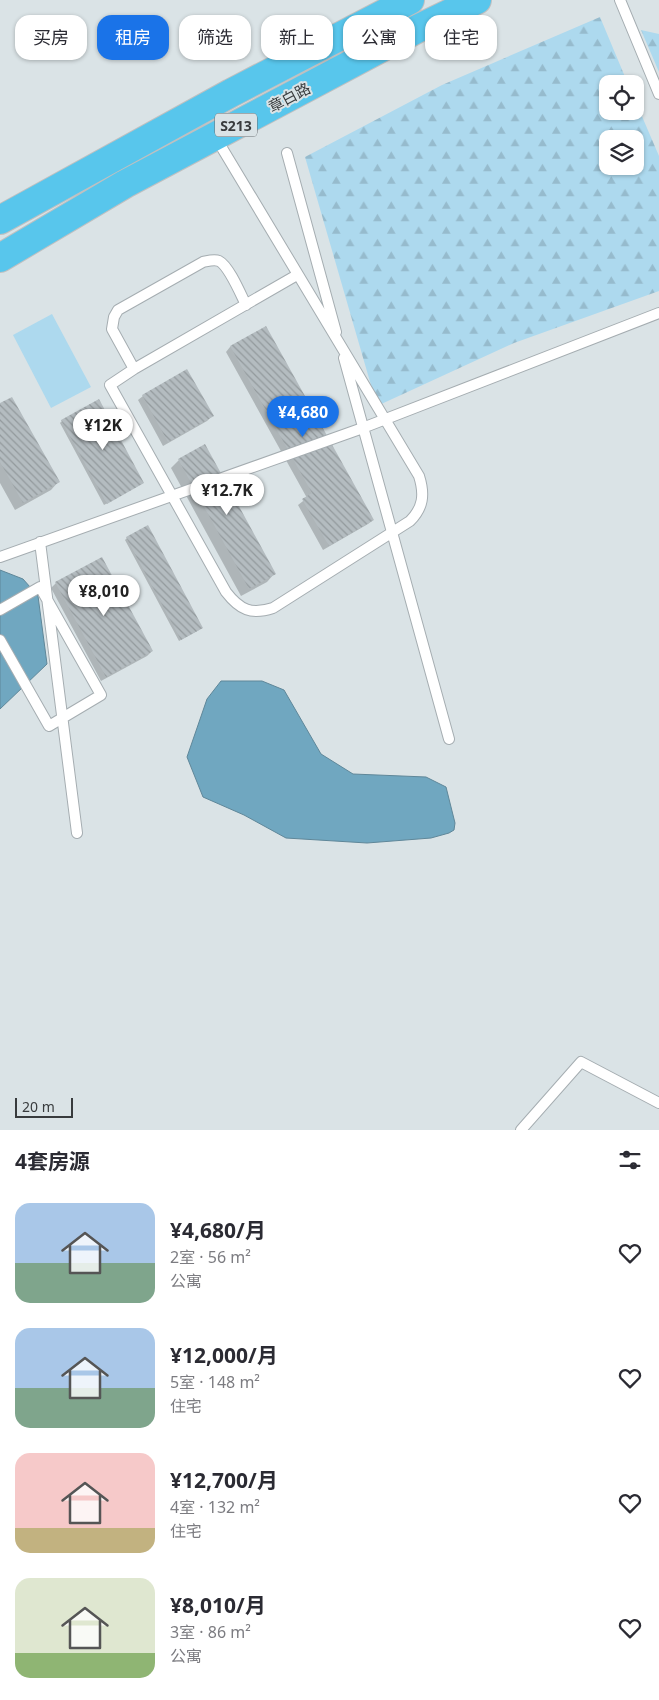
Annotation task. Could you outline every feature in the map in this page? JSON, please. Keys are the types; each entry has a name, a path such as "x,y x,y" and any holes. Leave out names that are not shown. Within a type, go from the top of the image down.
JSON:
{"highway":[{"name":"章白路","path":"0,220 231,93 410,0"},
{"name":"章白路","path":"0,258 126,184 419,28 477,0"}],"lane":[{"path":"620,0 659,94"},
{"path":"215,136 419,476 423,495 422,505 410,522 273,608 260,612 248,610 232,600 226,592 110,385 134,369 297,275"},
{"path":"287,153 449,739"},
{"path":"134,369 112,329 114,317 118,310 203,262 210,260 218,261 225,267 246,305"},
{"path":"0,557 363,428 659,313"},
{"path":"40,542 77,833"},
{"path":"0,610 40,587 101,695 49,726 0,640"},
{"path":"521,1130 581,1062 659,1102"}],"green space":[{"path":"600,17 624,75 599,75 599,120 644,120 659,156 659,291 514,343 377,406 305,157 442,85"},
{"path":"641,30 659,34 659,72"},
{"path":"52,314 91,387 51,408 13,335"}],"shaded area":[{"path":"0,570 23,579 38,596 47,664 0,709"},
{"path":"221,681 262,681 284,690 321,754 353,774 426,777 446,787 455,823 454,830 431,838 367,843 286,838 244,815 203,797 187,757 207,699"}],"building":[{"path":"266,326 374,520 329,546 302,499 312,493 230,346"},
{"path":"187,369 214,416 168,442 142,395"},
{"path":"12,397 60,482 23,503 0,462 0,403"},
{"path":"99,399 144,483 107,504 61,420"},
{"path":"205,444 276,574 249,589 178,459"},
{"path":"148,525 203,628 181,640 126,537"},
{"path":"102,557 153,651 106,677 55,582"}]}
